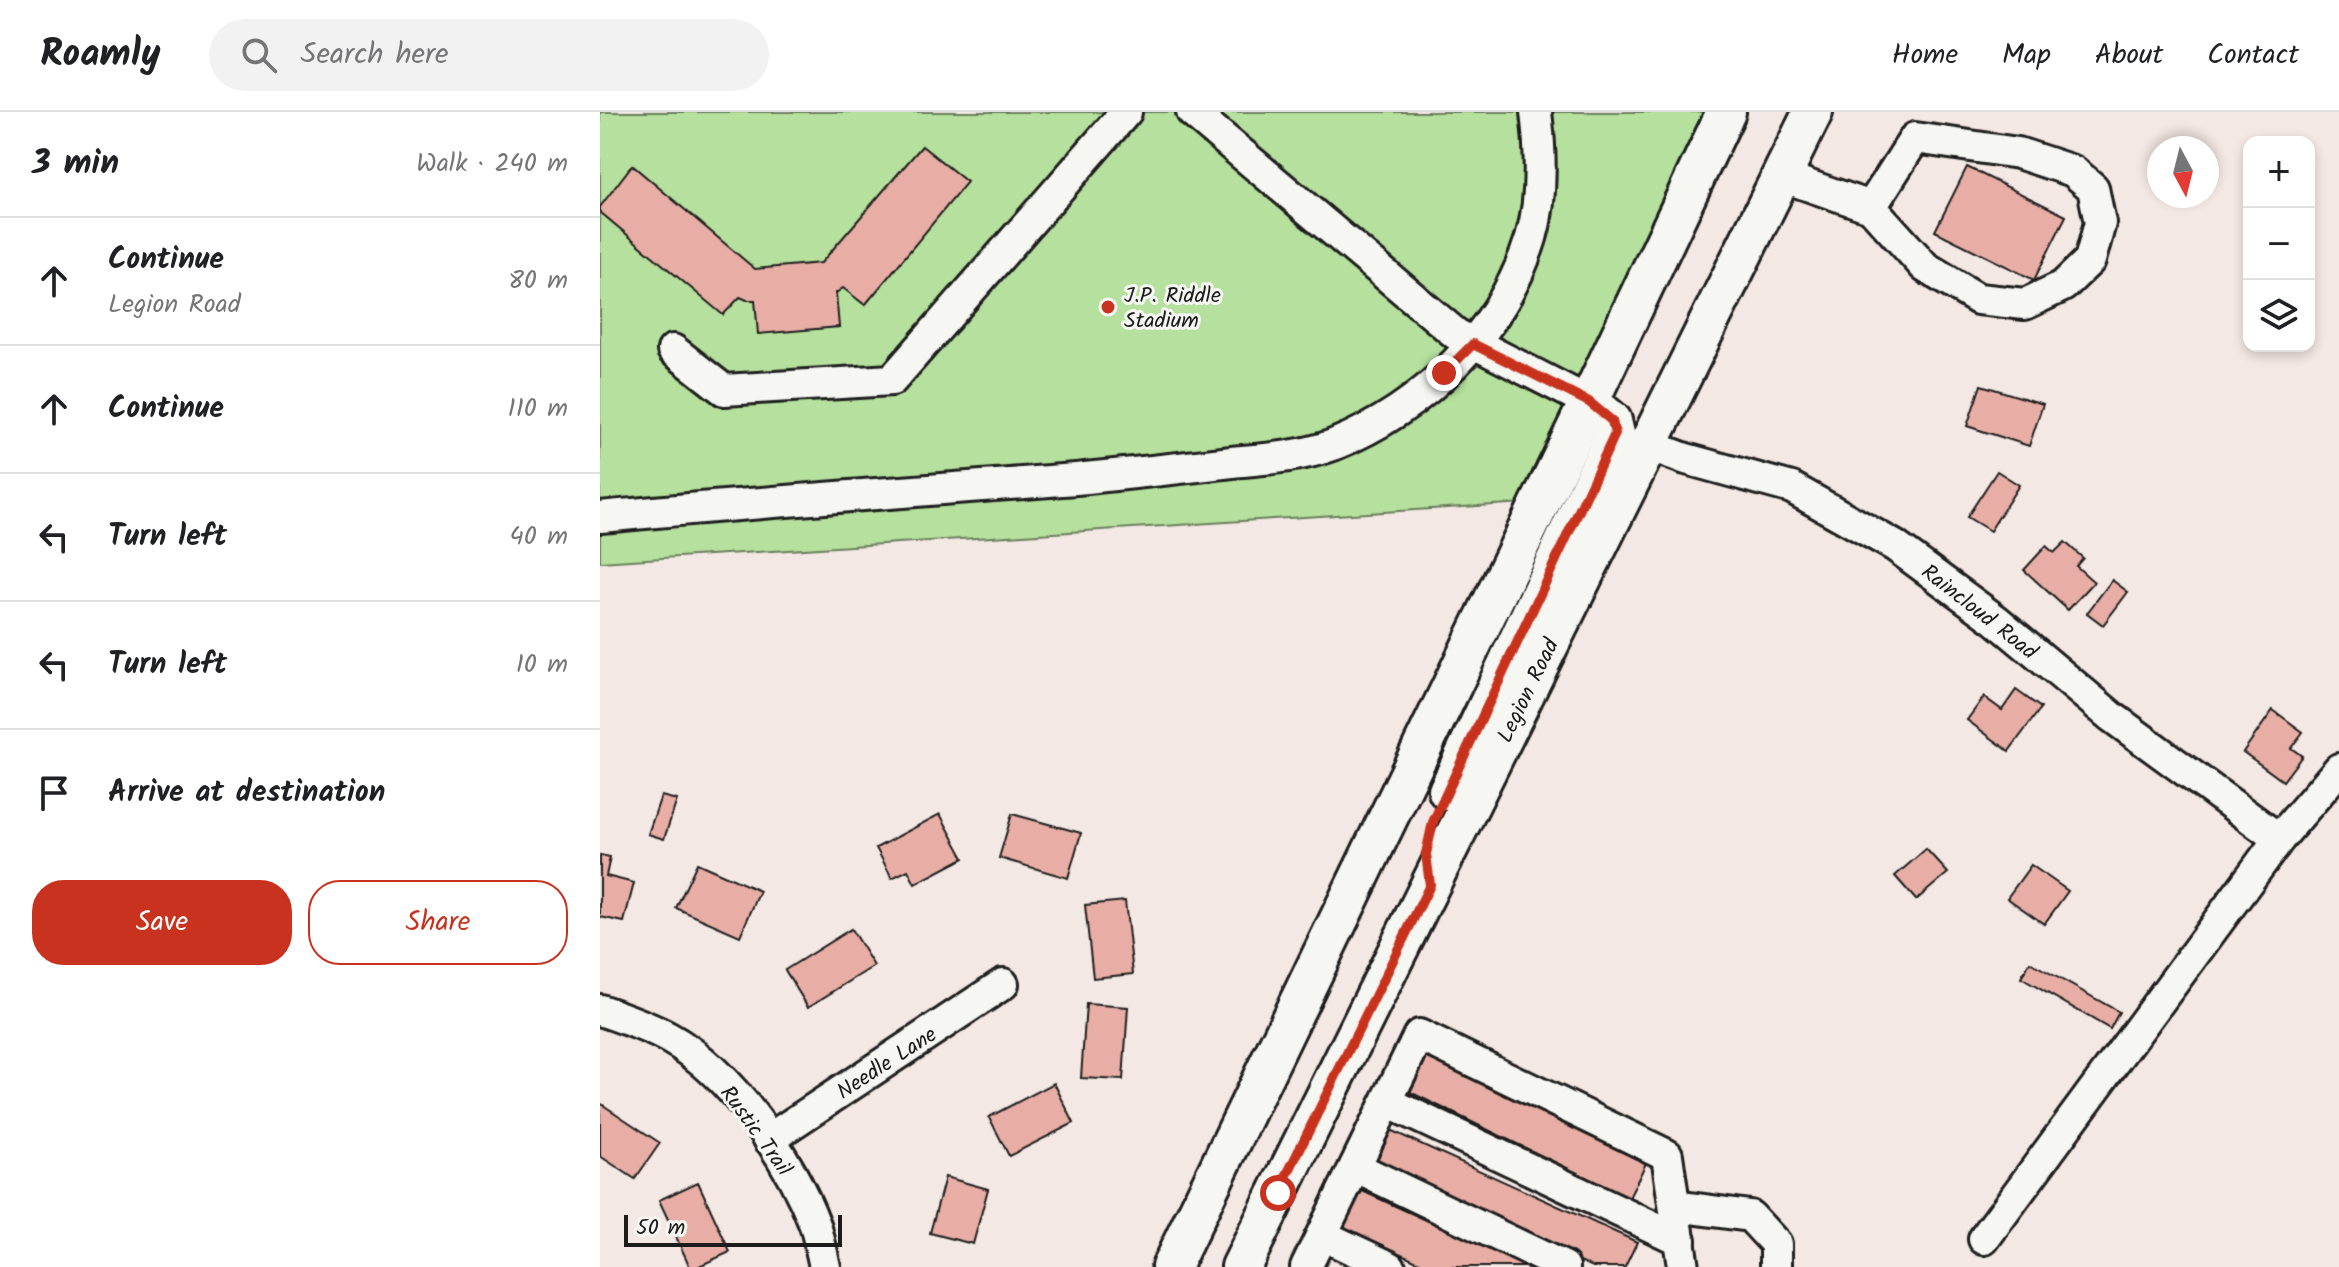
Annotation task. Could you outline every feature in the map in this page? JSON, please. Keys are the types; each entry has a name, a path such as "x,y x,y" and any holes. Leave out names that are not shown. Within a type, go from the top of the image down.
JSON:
{"main road":[{"path":"1171,1267 1726,112"},
{"name":"Legion Road","path":"1241,1267 1813,112"},
{"path":"1430,885 1426,854 1433,822 1615,434 1612,421 1589,402"},
{"path":"1198,1267 1246,1159 1247,1110"}],"street":[{"path":"673,350 724,390 892,380 1126,112"},
{"path":"1192,112 1456,334 1589,402"},
{"path":"600,517 1130,474 1286,456 1330,446 1410,404 1473,344 1510,286 1532,236 1538,205 1540,176 1536,112"},
{"path":"1781,176 1871,207 1925,267 1978,299 2025,304 2063,286 2090,260 2100,223 2093,188 2073,171 2018,153 1915,138 1871,207"},
{"name":"Raincloud Road","path":"1648,445 1686,459 1792,488 1895,546 1996,620 2112,717 2279,839"},
{"path":"1984,1239 2279,839 2339,769"},
{"name":"Needle Lane","path":"769,1139 1003,984"},
{"name":"Rustic Trail","path":"600,1010 629,1019 671,1039 708,1067 741,1100 769,1139 798,1190 815,1226 825,1267"},
{"path":"1306,1267 1419,1035 1667,1155 1681,1254"},
{"path":"1387,1102 1681,1254"},
{"path":"1355,1167 1564,1267"},
{"path":"1675,1206 1750,1216 1776,1244 1776,1267"},
{"path":"1322,1235 1390,1267"}],"green space":[{"name":"J.P. Riddle Stadium","path":"600,112 1709,112 1525,503 600,562"}],"building":[{"path":"922,146 967,182 865,305 843,288 836,293 839,327 758,334 755,300 740,297 723,315 600,212 600,207 632,165 755,269 821,263"},
{"path":"1967,167 2066,216 2034,280 1935,231"},
{"path":"1981,385 2043,404 2029,446 1967,426"},
{"path":"1997,471 2019,485 1990,531 1967,517"},
{"path":"2065,542 2083,558 2076,566 2094,582 2068,610 2024,570 2046,546 2054,553"},
{"path":"2112,580 2128,592 2103,625 2087,613"},
{"path":"2016,690 2041,708 2009,751 1967,720 1984,697 2002,710"},
{"path":"2273,710 2303,732 2291,748 2302,756 2283,781 2243,752"},
{"path":"661,796 677,800 664,839 648,834"},
{"path":"940,814 964,858 915,884 908,870 892,878 876,848"},
{"path":"1012,814 1081,833 1068,878 999,858"},
{"path":"1926,849 1948,873 1916,900 1895,876"},
{"path":"600,855 610,857 606,876 634,883 624,922 600,917"},
{"path":"697,863 760,891 740,936 676,908"},
{"path":"2031,865 2068,891 2044,924 2007,898"},
{"path":"1125,901 1133,974 1093,978 1085,905"},
{"path":"851,929 874,966 808,1007 785,970"},
{"path":"2030,962 2119,1012 2110,1029 2021,978"},
{"path":"1086,1004 1128,1007 1123,1080 1081,1078"},
{"path":"1428,1055 1647,1161 1629,1198 1410,1092"},
{"path":"1054,1083 1074,1123 1009,1156 989,1117"},
{"path":"600,1103 660,1143 635,1179 600,1156"},
{"path":"1390,1130 1637,1242 1625,1267 1593,1267 1373,1167"},
{"path":"945,1177 988,1189 973,1244 930,1233"},
{"path":"698,1182 730,1252 697,1267 690,1267 659,1200"},
{"path":"1360,1190 1530,1267 1430,1267 1343,1227"}],"place":[{"name":"J.P. Riddle Stadium","path":"1108,307"}],"route":[{"path":"1278,1193 1430,885 1426,854 1433,822 1615,434 1612,421 1589,402 1473,344 1444,373"}]}
